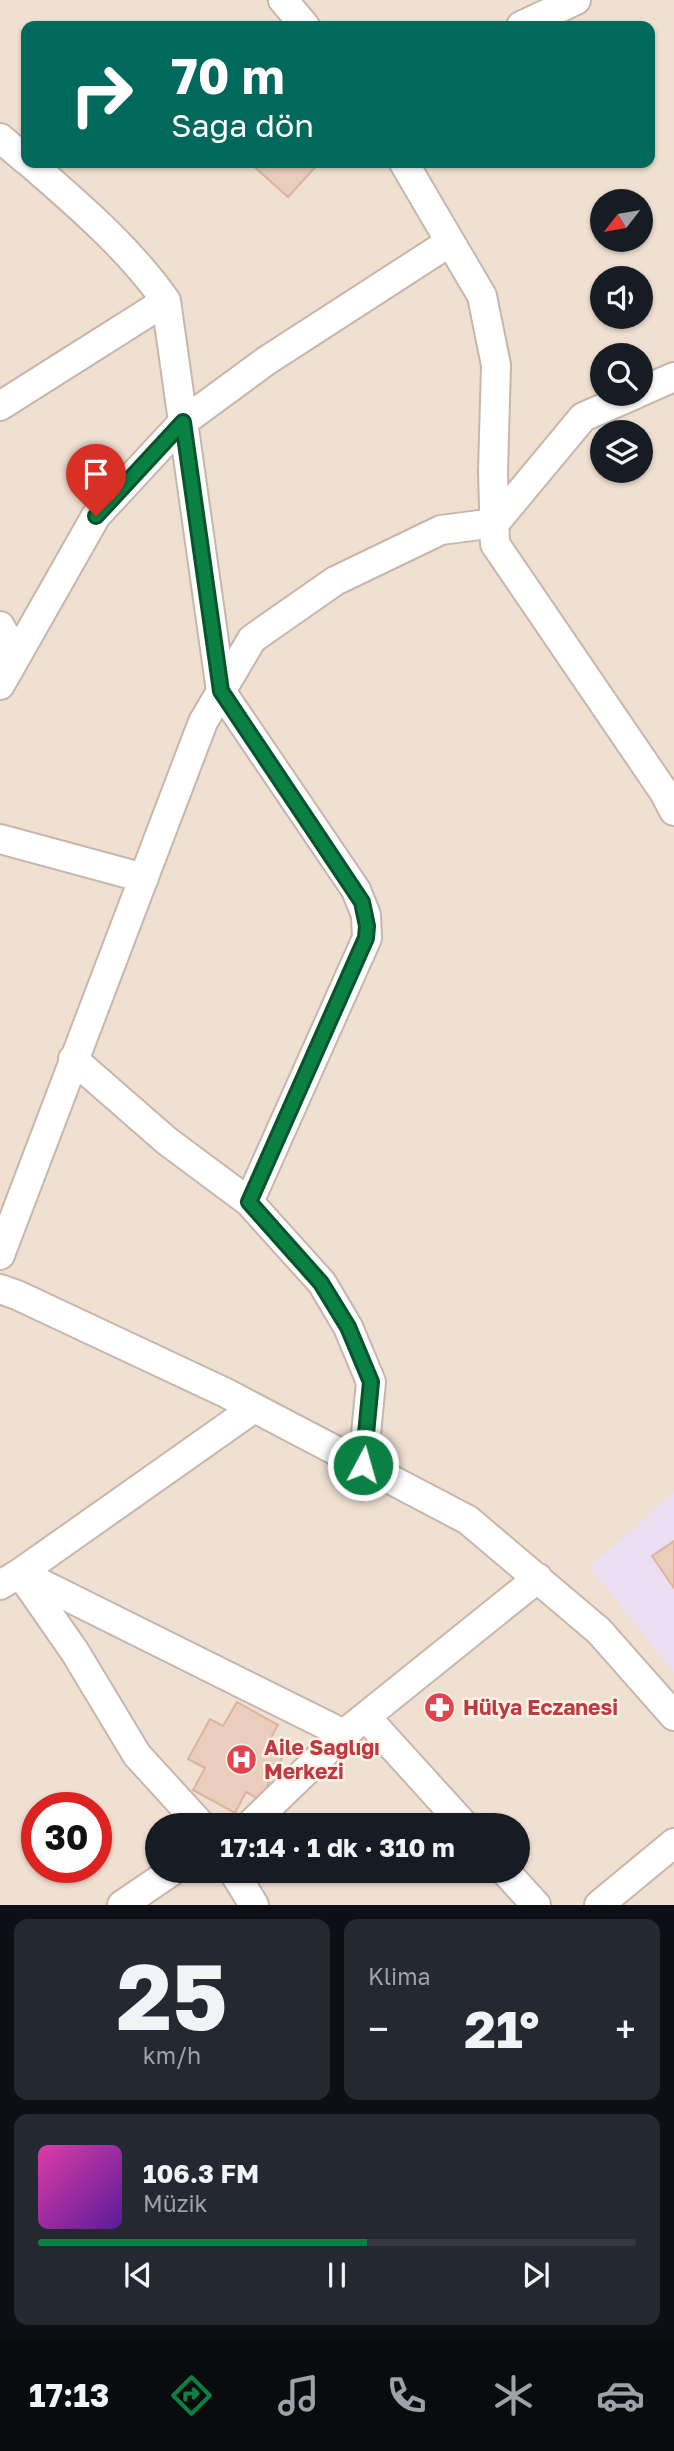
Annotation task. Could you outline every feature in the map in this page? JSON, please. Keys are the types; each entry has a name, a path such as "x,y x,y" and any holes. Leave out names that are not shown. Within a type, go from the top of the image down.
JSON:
{"street":[{"path":"283,0 300,21"},
{"path":"532,21 576,0"},
{"path":"0,138 21,155"},
{"path":"36,168 96,223 150,278 166,301 221,691 356,890 362,902 367,926 366,938 249,1202"},
{"path":"407,168 482,296 496,365 493,471 495,544 664,792 674,811"},
{"path":"0,685 96,516 183,422 266,361 450,242"},
{"path":"0,406 166,301"},
{"path":"653,386 674,377"},
{"path":"0,1255 203,722 252,639 335,581 442,530 495,523 583,417 608,406"},
{"path":"0,626 16,655"},
{"path":"0,839 144,878"},
{"path":"73,1059 167,1141 249,1202 321,1283 348,1327 371,1382 363,1465"},
{"path":"0,1289 254,1408 468,1520 599,1630 674,1716"},
{"path":"10,1579 254,1408"},
{"path":"262,1813 344,1734 537,1578"},
{"path":"10,1579 344,1734"},
{"path":"10,1579 75,1652 137,1755 190,1813"},
{"path":"366,1717 453,1813"},
{"path":"599,1905 674,1843"},
{"path":"122,1905 154,1883"},
{"path":"240,1883 254,1905"},
{"path":"516,1883 536,1905"}],"shaded area":[{"path":"0,0 674,0 674,1905 0,1905"},
{"path":"674,1492 674,1672 590,1567"}],"building":[{"path":"256,168 314,168 288,197"},
{"path":"674,1541 674,1588 652,1556"},
{"path":"237,1702 278,1725 266,1747 283,1756 260,1800 246,1792 235,1813 193,1790 205,1768 188,1759 210,1719 223,1726"}],"place":[{"name":"Hülya Eczanesi","path":"440,1708"},
{"name":"Aile Sağlığı Merkezi","path":"241,1760"}],"route":[{"path":"96,516 183,422 221,691 356,890 366,915 366,938 249,1202 321,1283 348,1327 371,1382 363,1465"}]}
